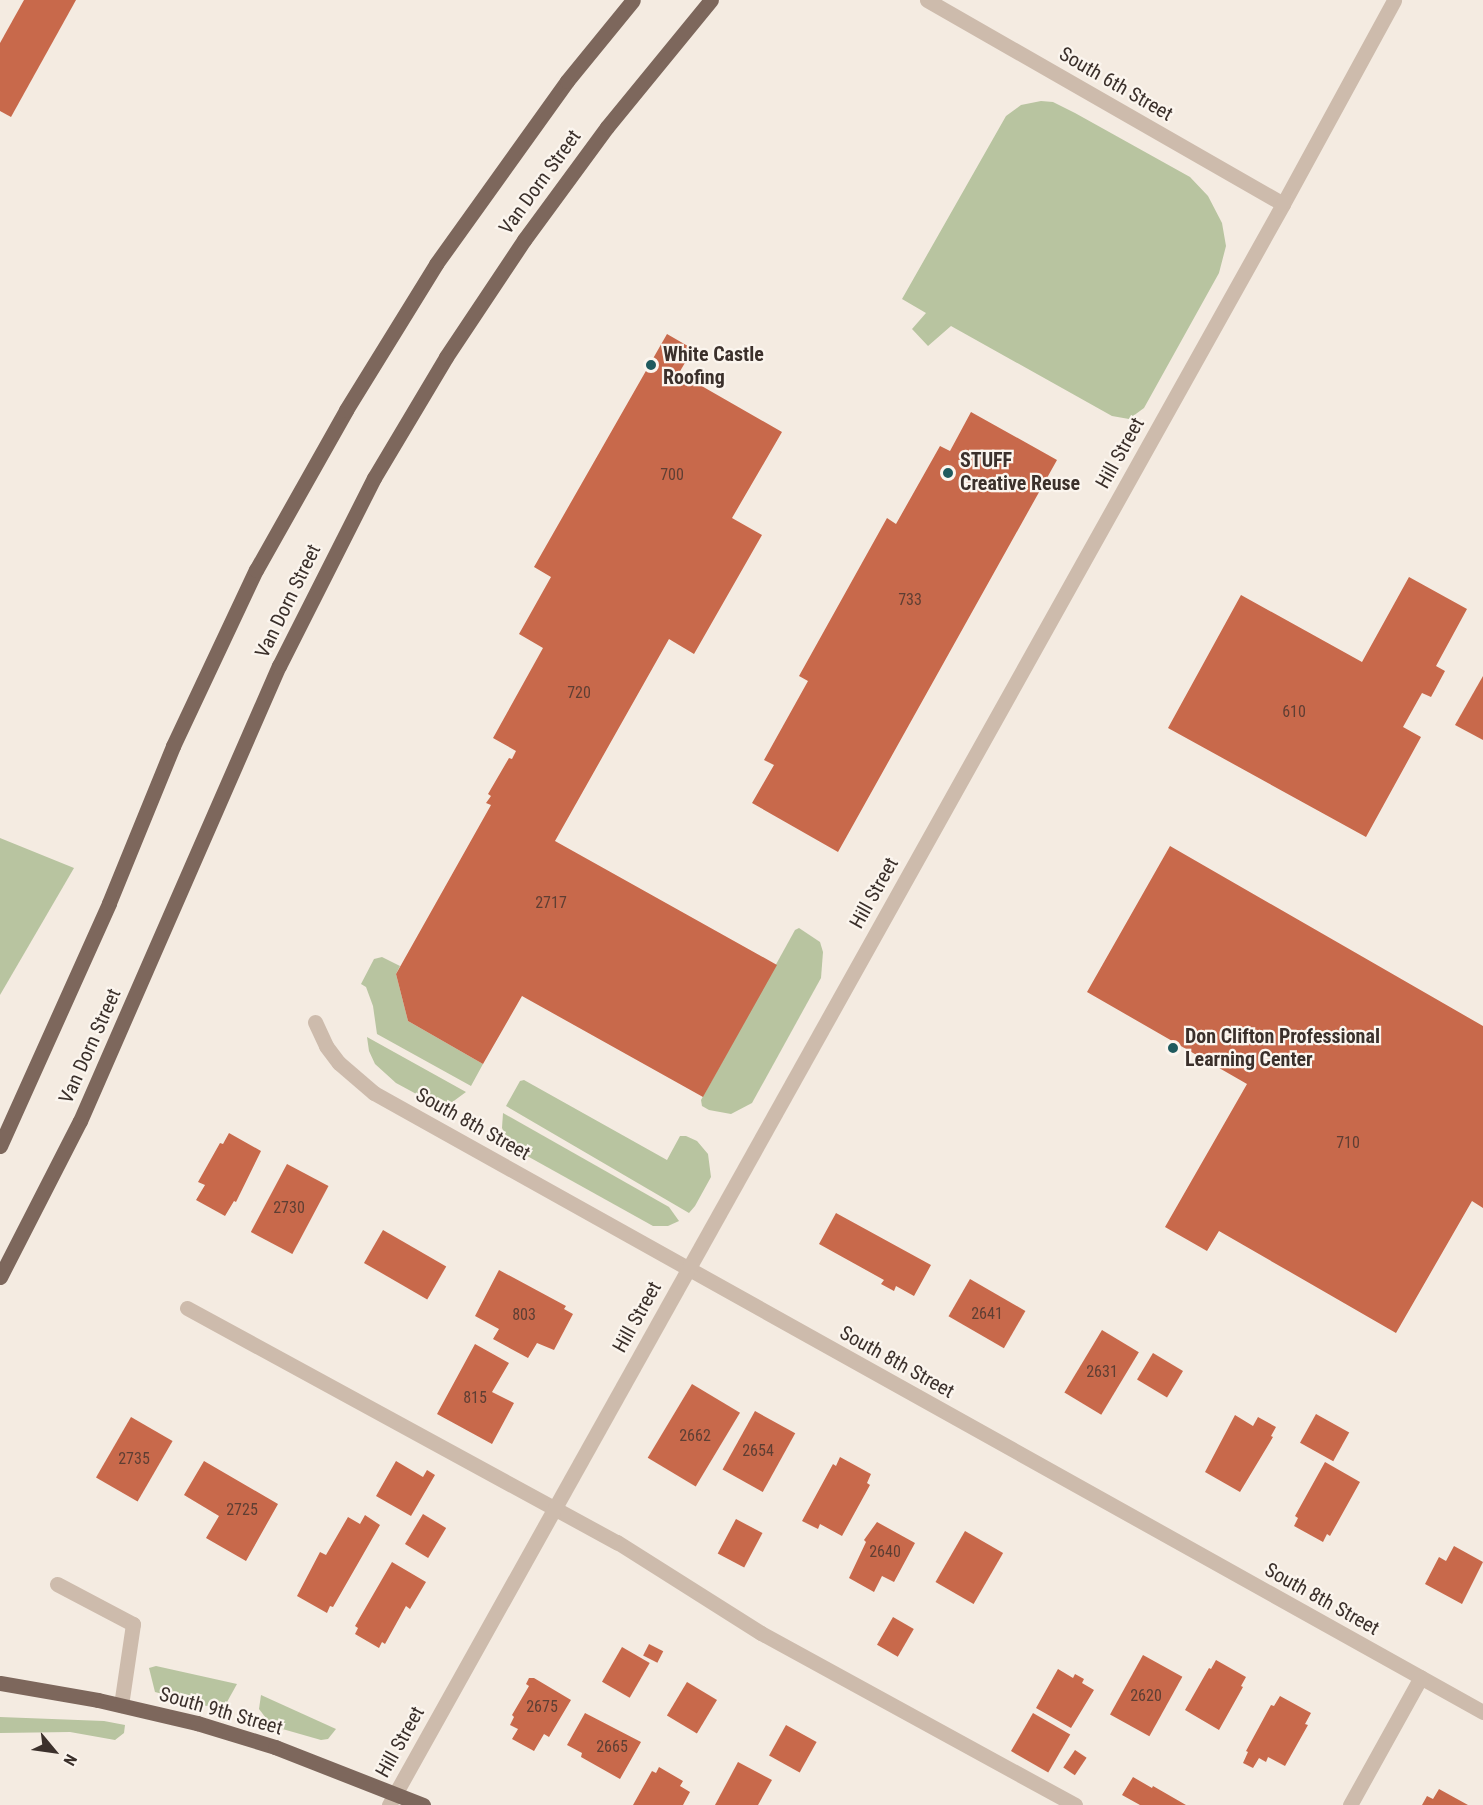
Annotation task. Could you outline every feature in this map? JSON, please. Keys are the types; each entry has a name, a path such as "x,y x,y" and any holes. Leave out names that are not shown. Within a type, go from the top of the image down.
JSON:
{"main road":[{"name":"Van Dorn Street","path":"0,1146 104,914 173,746 262,560 346,410 436,264 567,81 633,0"},
{"name":"Van Dorn Street","path":"0,1277 80,1121 284,655 374,478 446,357 524,240 614,118 711,0"},
{"name":"South 9th Street","path":"0,1683 121,1705 237,1735 392,1799 423,1805"}],"street":[{"name":"South 6th Street","path":"927,0 1284,204"},
{"name":"Hill Street","path":"392,1799 1284,204 1394,0"},
{"name":"South 8th Street","path":"315,1022 326,1046 339,1063 374,1093 1483,1712"},
{"path":"187,1308 554,1510 617,1542 760,1633 1075,1805"},
{"path":"57,1584 133,1624 121,1705"},
{"path":"1350,1805 1421,1677"}],"green space":[{"path":"1041,101 1053,102 1075,113 1190,177 1208,196 1222,223 1226,246 1219,273 1144,408 1129,419 1112,416 951,326 928,346 912,329 926,313 902,299 1006,116 1021,105"},
{"path":"0,838 74,868 0,995"},
{"path":"799,928 820,942 823,952 821,978 752,1103 731,1114 709,1110 702,1106 701,1100 795,930"},
{"path":"382,957 400,966 396,974 408,1021 483,1064 471,1086 377,1034 373,1006 366,987 361,984 374,959"},
{"path":"367,1037 466,1092 451,1103 435,1101 433,1103 396,1083 375,1064 369,1051"},
{"path":"524,1080 667,1160 680,1136 697,1141 708,1154 711,1177 695,1206 689,1213 506,1106 520,1081"},
{"path":"503,1113 669,1207 679,1221 668,1226 653,1226 511,1147 502,1128"},
{"path":"156,1666 237,1684 227,1702 207,1706 155,1692 149,1668"},
{"path":"261,1695 336,1729 328,1739 321,1740 272,1726 259,1709"},
{"path":"0,1717 104,1721 125,1725 124,1733 115,1740 70,1732 0,1733"}],"building":[{"path":"24,0 76,0 11,117 0,111 0,43"},
{"path":"667,334 693,349 679,373 782,432 732,518 762,535 694,654 669,639 555,841 777,965 703,1097 522,996 483,1064 408,1021 396,974 491,805 486,803 491,796 488,794 509,758 512,759 516,751 493,738 543,648 519,634 551,577 534,567"},
{"path":"971,412 1057,460 838,852 752,803 774,765 764,760 808,681 799,676 887,518 896,524 940,446 950,451"},
{"path":"1409,577 1467,609 1436,666 1445,671 1431,697 1422,693 1403,727 1421,737 1366,837 1168,728 1241,595 1362,662"},
{"path":"1483,676 1483,740 1455,725"},
{"path":"1170,846 1483,1026 1483,1208 1472,1201 1396,1333 1219,1231 1207,1251 1165,1227 1247,1084 1087,992"},
{"path":"229,1133 261,1151 236,1202 234,1201 225,1216 196,1200 205,1185 198,1182 220,1143 223,1144"},
{"path":"287,1164 328,1186 292,1254 251,1232"},
{"path":"836,1213 931,1265 914,1296 896,1286 894,1291 881,1284 884,1280 819,1244"},
{"path":"383,1230 446,1266 427,1299 364,1263"},
{"path":"499,1270 566,1306 564,1309 573,1314 554,1350 537,1343 528,1358 493,1339 499,1329 475,1316"},
{"path":"970,1279 1025,1311 1004,1348 948,1316"},
{"path":"1102,1330 1139,1352 1101,1415 1064,1393"},
{"path":"475,1344 509,1363 492,1392 514,1403 492,1444 437,1414"},
{"path":"1153,1353 1183,1371 1167,1398 1137,1380"},
{"path":"692,1384 740,1413 696,1487 648,1458"},
{"path":"755,1411 795,1433 763,1492 723,1470"},
{"path":"1316,1414 1349,1432 1333,1461 1300,1443"},
{"path":"1235,1415 1253,1426 1258,1417 1276,1427 1271,1436 1273,1437 1240,1492 1205,1472"},
{"path":"131,1417 173,1441 138,1502 96,1478"},
{"path":"840,1457 871,1474 867,1483 870,1485 842,1536 820,1524 818,1529 802,1521 833,1464 836,1466"},
{"path":"204,1461 278,1504 246,1561 206,1538 219,1516 184,1495"},
{"path":"396,1461 423,1477 427,1470 435,1475 411,1516 376,1496"},
{"path":"1325,1462 1360,1482 1330,1536 1327,1534 1323,1542 1294,1526 1298,1518 1295,1516"},
{"path":"423,1514 446,1528 428,1558 405,1544"},
{"path":"365,1515 380,1525 333,1607 330,1606 327,1613 297,1596 320,1552 326,1555 348,1517 360,1524"},
{"path":"736,1519 762,1533 744,1568 718,1553"},
{"path":"877,1522 915,1543 894,1582 882,1576 874,1592 849,1578 866,1542 864,1540"},
{"path":"965,1531 1003,1553 974,1604 936,1582"},
{"path":"1454,1546 1483,1562 1462,1604 1425,1584 1439,1557 1446,1561"},
{"path":"392,1562 426,1582 410,1609 406,1606 385,1644 382,1642 379,1648 355,1634 358,1628 355,1626"},
{"path":"893,1617 914,1629 898,1657 877,1645"},
{"path":"649,1644 663,1651 657,1663 643,1656"},
{"path":"622,1647 650,1663 630,1698 602,1682"},
{"path":"1143,1655 1182,1677 1149,1736 1110,1714"},
{"path":"1216,1660 1246,1677 1241,1686 1243,1687 1219,1730 1185,1710"},
{"path":"1058,1669 1073,1678 1075,1674 1084,1679 1082,1683 1094,1690 1071,1728 1036,1708"},
{"path":"529,1678 534,1678 571,1700 549,1737 544,1734 534,1751 512,1739 518,1729 510,1725 514,1717 512,1715 529,1686 526,1684"},
{"path":"687,1682 717,1700 697,1733 667,1715"},
{"path":"1280,1696 1311,1713 1305,1724 1308,1725 1285,1766 1268,1757 1266,1762 1259,1758 1253,1768 1243,1763 1248,1752 1246,1751 1271,1705 1274,1706"},
{"path":"585,1713 641,1742 620,1779 581,1757 582,1753 567,1745"},
{"path":"1033,1713 1070,1734 1048,1773 1011,1751"},
{"path":"786,1725 817,1742 800,1773 769,1756"},
{"path":"1075,1750 1087,1758 1075,1775 1063,1767"},
{"path":"738,1762 772,1780 758,1805 715,1805"},
{"path":"659,1767 683,1781 680,1786 690,1792 683,1805 633,1805 652,1771 656,1773"},
{"path":"1133,1777 1186,1805 1140,1805 1122,1795"},
{"path":"1439,1789 1468,1805 1422,1805 1427,1796 1433,1799"}],"place":[{"name":"White Castle Roofing","path":"651,365"},
{"name":"STUFF Creative Reuse","path":"948,473"},
{"name":"Don Clifton Professional Learning Center","path":"1173,1048"}]}
